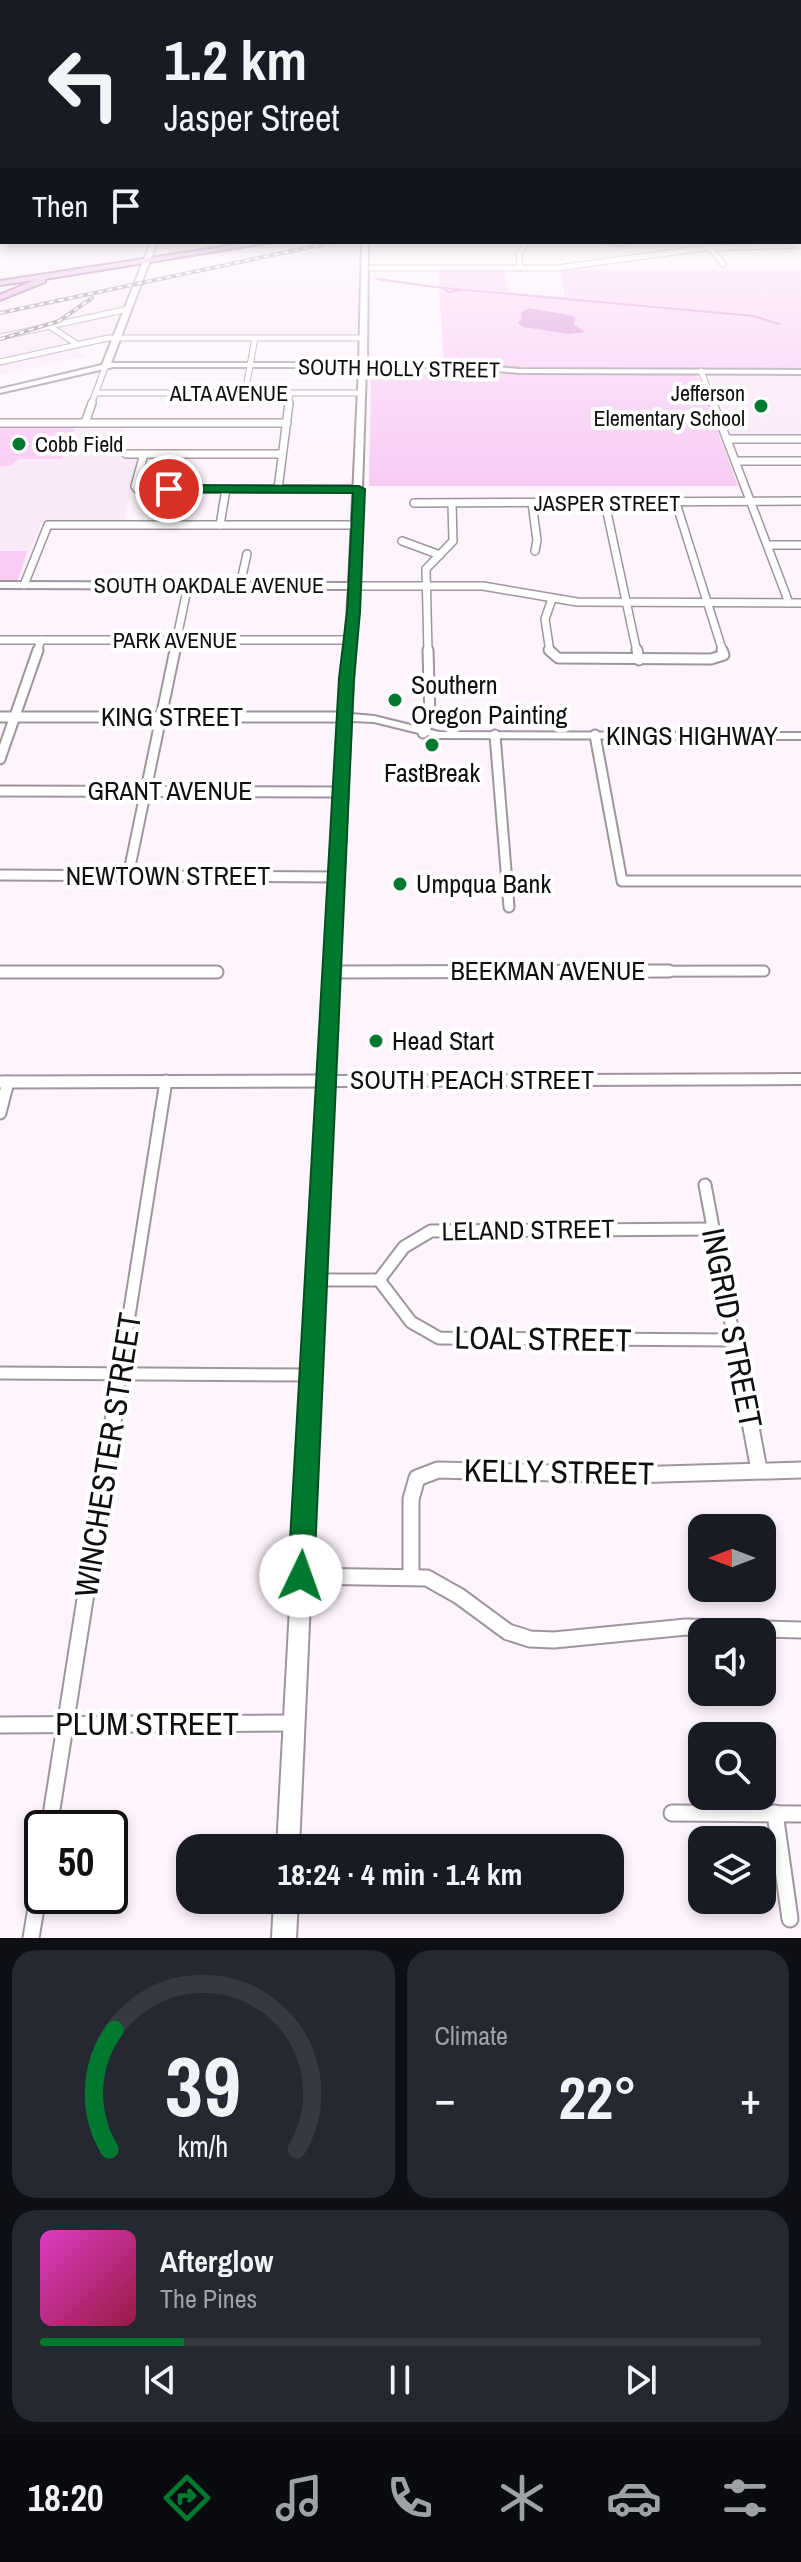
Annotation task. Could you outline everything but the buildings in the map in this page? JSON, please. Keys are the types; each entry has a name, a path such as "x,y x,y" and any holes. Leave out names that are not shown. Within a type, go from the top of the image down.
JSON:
{"main road":[{"path":"106,365 129,305"},
{"path":"289,1834 340,792 359,489 365,305"},
{"name":"SOUTH HOLLY STREET","path":"0,391 106,365 451,365 529,371 801,372"},
{"name":"SOUTH OAKDALE AVENUE","path":"0,585 354,586"},
{"name":"KINGS HIGHWAY","path":"345,717 374,719 423,733 801,736"},
{"name":"SOUTH PEACH STREET","path":"326,1081 801,1079"},
{"path":"284,1938 285,1914"}],"street":[{"path":"0,337 128,309"},
{"path":"49,326 77,344"},
{"path":"0,362 117,338 363,338"},
{"path":"245,393 255,338"},
{"path":"85,423 106,365"},
{"path":"701,371 789,603"},
{"name":"ALTA AVENUE","path":"97,393 362,393"},
{"path":"278,489 290,393"},
{"path":"0,423 287,423"},
{"path":"728,439 801,439"},
{"path":"126,454 282,454"},
{"path":"144,454 135,486 140,489 359,489"},
{"path":"736,461 801,461"},
{"path":"220,525 226,489"},
{"name":"JASPER STREET","path":"414,503 801,501"},
{"path":"423,733 430,720 427,566 453,541 452,503"},
{"path":"532,503 537,540 535,551"},
{"path":"605,503 639,660"},
{"path":"552,599 545,619 549,651 554,657 639,660 720,658 724,653 720,636 706,603 676,503"},
{"path":"24,585 46,527 53,525 357,525"},
{"path":"402,541 440,555"},
{"path":"768,545 801,545"},
{"path":"240,585 247,554"},
{"path":"128,876 188,585"},
{"name":"SOUTH OAKDALE AVENUE","path":"354,586 483,586 552,599 626,602 801,603"},
{"name":"PARK AVENUE","path":"0,640 350,640"},
{"path":"0,759 41,640"},
{"name":"KING STREET","path":"0,717 345,717"},
{"path":"495,735 509,907"},
{"path":"595,735 622,881 801,881"},
{"name":"GRANT AVENUE","path":"0,791 340,792"},
{"name":"NEWTOWN STREET","path":"0,875 336,877"},
{"name":"BEEKMAN AVENUE","path":"332,972 764,971"},
{"path":"0,972 217,972"},
{"name":"WINCHESTER STREET","path":"52,1810 166,1081"},
{"name":"SOUTH PEACH STREET","path":"4,1082 326,1081"},
{"path":"0,1113 4,1082"},
{"name":"INGRID STREET","path":"705,1185 759,1470"},
{"name":"LELAND STREET","path":"379,1280 404,1247 431,1231 712,1229"},
{"path":"317,1280 379,1280"},
{"name":"LOAL STREET","path":"379,1280 407,1321 439,1338 734,1340"},
{"path":"0,1373 311,1375"},
{"name":"KELLY STREET","path":"411,1576 411,1499 417,1478 426,1473 438,1470 555,1471 630,1475 801,1470"},
{"path":"301,1576 427,1578 445,1587 508,1632 530,1639 554,1640 686,1627 801,1630"},
{"name":"PLUM STREET","path":"0,1725 294,1723"},
{"path":"672,1813 801,1814"},
{"path":"775,1813 790,1919"},
{"path":"31,1938 35,1914"}],"shaded area":[{"path":"0,305 359,305 357,335 129,336 69,345 87,356 0,375"},
{"path":"440,305 801,305 801,369 529,368 444,362"},
{"path":"529,308 573,316 576,319 573,324 585,332 569,334 523,327 518,323 522,318 521,312"},
{"path":"371,374 689,374 698,377 738,486 369,486"},
{"name":"Jefferson Elementary School","path":"801,374 801,435 733,435 710,376"},
{"path":"0,427 75,427 62,459 19,459 10,466 0,466"},
{"path":"75,427 125,427 121,441 126,442 121,458 139,459 123,523 41,523 17,584 0,584 0,466 10,466 19,459 62,459"},
{"path":"0,551 27,551 17,582 0,581"}],"waterway":[{"path":"637,305 754,316 779,324"}],"railway":[{"path":"0,313 36,305"},
{"path":"0,339 59,321 81,305"}],"place":[{"name":"Jefferson Elementary School","path":"761,406"},
{"name":"Cobb Field","path":"19,444"},
{"name":"Southern Oregon Painting","path":"395,700"},
{"name":"FastBreak","path":"432,745"},
{"name":"Umpqua Bank","path":"400,884"},
{"name":"Head Start","path":"376,1041"}],"route":[{"path":"169,489 359,489 353,612 346,678 301,1576"}]}
